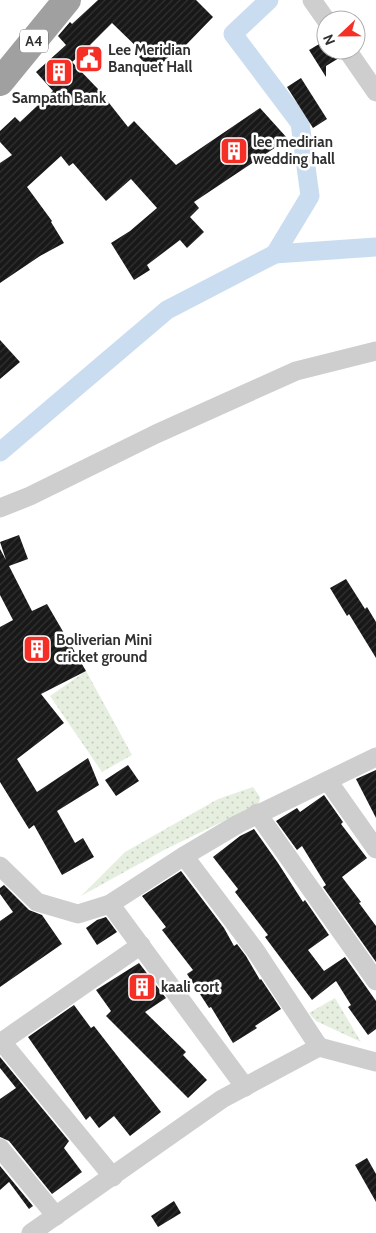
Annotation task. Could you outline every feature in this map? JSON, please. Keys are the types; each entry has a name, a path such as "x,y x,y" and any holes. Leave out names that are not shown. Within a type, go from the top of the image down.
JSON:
{"highway":[{"name":"A4","path":"0,82 67,0"}],"street":[{"path":"354,60 376,92"},
{"path":"0,508 30,496 156,434 296,371 376,351"},
{"path":"0,866 37,902 78,914 110,904 184,856 257,813 376,757"},
{"path":"328,781 376,849"},
{"path":"257,813 376,982"},
{"path":"184,856 255,950 319,1047 376,1062"},
{"path":"110,904 245,1086"},
{"path":"112,1177 1,1042 141,945"},
{"path":"31,1233 222,1099 319,1047"},
{"path":"0,1148 56,1216"}],"green space":[{"path":"86,671 132,755 102,772 50,696"},
{"path":"253,787 260,797 259,804 166,849 81,896 125,852 218,799"},
{"path":"335,998 361,1042 316,1021 309,1013"}],"building":[{"path":"98,0 196,0 213,17 184,47 181,44 154,72 139,57 143,53 112,23 91,46 72,62 98,89 128,127 134,121 176,165 260,108 288,139 194,202 199,208 190,217 204,232 187,248 180,240 147,265 150,270 134,280 111,243 130,231 157,208 131,179 106,201 73,163 69,166 61,156 27,187 52,221 64,243 40,256 0,283 0,163 12,155 0,142 0,131 15,117 20,122 53,91 36,72 66,45 58,36 70,22 72,24"},
{"path":"316,46 316,60 336,60 326,66 326,77 309,50"},
{"path":"301,78 327,119 313,128 287,87"},
{"path":"0,340 20,362 0,379"},
{"path":"19,535 28,559 9,566 32,611 47,604 86,671 41,694 64,723 17,759 37,792 88,758 99,785 57,811 75,843 83,838 94,857 62,875 34,825 29,829 0,782 0,627 13,620 0,595 0,549 6,560 0,542"},
{"path":"346,579 365,609 367,607 376,622 376,658 349,614 347,616 330,588"},
{"path":"128,765 139,781 116,796 105,780"},
{"path":"376,770 376,818 356,779"},
{"path":"324,795 343,822 341,824 367,858 342,877 376,926 376,962 323,887 326,885 302,846 297,850 276,821 297,808 300,812"},
{"path":"254,829 303,902 305,900 329,935 308,950 324,971 345,957 376,1001 376,1029 368,1035 348,1007 351,1005 336,981 312,1000 265,937 268,935 235,892 238,889 213,857 240,836"},
{"path":"181,871 224,928 234,946 237,944 246,956 260,980 281,1009 255,1026 257,1028 233,1043 211,1007 209,1008 187,974 193,970 162,930 166,927 142,896"},
{"path":"4,885 29,910 42,915 62,944 0,987 0,921 13,912 0,894 0,888"},
{"path":"106,917 117,932 97,945 86,928 97,920"},
{"path":"139,963 166,998 145,1012 186,1052 183,1055 207,1080 188,1098 106,1016 111,1011 96,990"},
{"path":"74,1005 91,1028 94,1026 161,1112 130,1136 114,1116 99,1128 90,1116 86,1120 28,1037"},
{"path":"0,1057 69,1141 64,1148 82,1172 52,1194 9,1141 0,1137 0,1099 16,1088 0,1068"},
{"path":"367,1158 376,1174 376,1202 355,1165"},
{"path":"0,1166 33,1206 29,1209 9,1182 0,1190"},
{"path":"174,1201 181,1213 158,1227 151,1216"}],"waterway":[{"path":"269,0 233,34 300,123 310,196 275,254"},
{"path":"0,452 167,310 275,254 376,247"}],"place":[{"name":"Lee Meridian Banquet Hall","path":"89,59"},
{"name":"Sampath Bank","path":"59,72"},
{"name":"lee medirian wedding hall","path":"234,151"},
{"name":"Boliverian Mini cricket ground","path":"37,649"},
{"name":"kaali cort","path":"142,987"}]}
